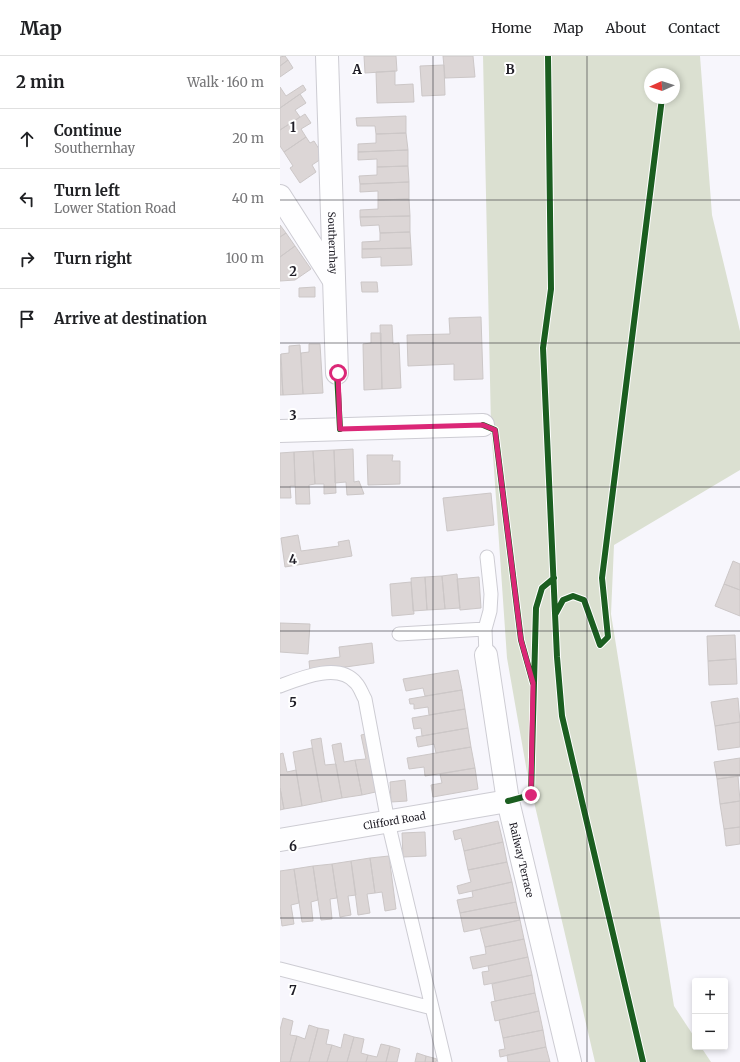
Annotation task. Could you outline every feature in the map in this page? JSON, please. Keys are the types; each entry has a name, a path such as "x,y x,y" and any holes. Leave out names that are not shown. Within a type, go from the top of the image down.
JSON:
{"street":[{"name":"Southernhay","path":"327,56 333,279 338,373"},
{"path":"280,196 333,279"},
{"path":"280,431 483,425"},
{"name":"Railway Terrace","path":"486,655 508,801 570,1062"},
{"name":"Clifford Road","path":"280,840 508,801"}],"lane":[{"path":"486,655 486,629 490,611 491,594 487,557"},
{"path":"400,634 486,629"},
{"path":"280,686 312,674 340,672 356,682 365,699 388,822 445,1062"},
{"path":"280,969 432,1008"}],"green space":[{"path":"483,56 700,56 712,215 740,331 740,470 614,545 611,614 674,1006 692,1033 692,1050 703,1050 711,1062 595,1062 527,772 507,658 491,426"}],"building":[{"path":"285,56 288,60 280,66 280,57"},
{"path":"364,56 396,56 397,71 365,73"},
{"path":"443,56 473,56 475,77 445,78"},
{"path":"288,60 293,68 280,77 280,66"},
{"path":"444,65 445,95 422,96 420,66"},
{"path":"395,71 395,85 413,84 414,102 377,103 376,72"},
{"path":"303,85 306,90 280,108 280,87 286,96"},
{"path":"300,94 306,103 295,110 300,117 280,130 280,108"},
{"path":"305,114 311,123 301,129 306,137 284,152 280,146 280,130"},
{"path":"406,116 406,133 376,134 375,126 357,126 356,118"},
{"path":"406,133 408,150 358,152 358,144 376,143 376,134"},
{"path":"306,137 310,143 314,141 324,157 312,165 316,172 300,183 290,168 293,166 284,152"},
{"path":"408,150 408,166 377,167 377,159 358,160 358,152"},
{"path":"408,166 409,182 360,184 359,176 377,175 377,167"},
{"path":"409,182 409,199 378,200 378,191 360,192 360,184"},
{"path":"409,199 410,216 360,217 360,210 378,209 378,200"},
{"path":"410,216 410,232 380,233 379,225 361,226 360,217"},
{"path":"280,225 286,233 280,237"},
{"path":"410,232 411,248 362,249 362,242 380,241 380,233"},
{"path":"286,233 295,246 280,257 280,237"},
{"path":"295,246 311,269 295,280 280,281 280,257"},
{"path":"411,248 412,265 381,266 381,257 362,258 362,249"},
{"path":"361,282 377,282 378,292 362,292"},
{"path":"315,287 315,297 299,297 299,288"},
{"path":"481,317 483,379 454,380 454,364 408,366 407,335 450,334 449,318"},
{"path":"380,325 392,325 393,344 399,343 401,388 382,389"},
{"path":"371,333 381,333 382,389 364,390 363,344 371,343"},
{"path":"309,344 320,344 323,393 303,394 301,353 309,352"},
{"path":"300,345 303,394 283,395 281,354 289,353 289,346"},
{"path":"280,354 283,395 280,395"},
{"path":"353,449 354,482 359,481 364,494 347,495 346,482 335,483 334,450"},
{"path":"334,450 336,493 324,494 324,484 315,484 313,451"},
{"path":"313,451 315,484 309,485 310,504 296,504 294,452"},
{"path":"294,452 295,486 290,486 291,498 280,498 280,453"},
{"path":"367,455 393,455 392,461 400,461 400,484 368,485"},
{"path":"491,493 494,525 447,531 443,498"},
{"path":"298,535 301,551 339,546 338,542 349,540 352,556 285,567 281,538"},
{"path":"733,561 740,564 740,590 724,584"},
{"path":"457,574 460,608 445,609 442,576"},
{"path":"442,576 445,609 427,610 425,577"},
{"path":"425,577 427,610 413,611 411,578"},
{"path":"479,577 481,608 460,610 457,579"},
{"path":"411,582 414,614 392,616 390,584"},
{"path":"724,584 740,590 740,616 715,606"},
{"path":"280,623 310,624 308,654 280,652"},
{"path":"735,635 736,659 708,661 707,636"},
{"path":"372,643 374,663 310,672 309,661 340,657 339,647"},
{"path":"736,659 737,684 709,685 708,661"},
{"path":"458,670 462,690 425,696 423,688 406,691 403,679"},
{"path":"462,690 465,709 429,715 428,707 414,709 414,704 410,704 409,699"},
{"path":"738,698 740,722 715,726 711,702"},
{"path":"465,709 468,728 422,736 421,728 414,729 412,718"},
{"path":"740,722 740,747 718,750 715,726"},
{"path":"468,728 471,747 436,753 434,744 418,747 416,737"},
{"path":"370,733 380,791 362,795 355,760 366,759 361,735"},
{"path":"321,738 325,765 336,764 342,798 322,802 311,740"},
{"path":"341,743 344,762 355,760 362,795 342,798 332,745"},
{"path":"471,747 475,768 425,776 424,767 409,769 407,758"},
{"path":"312,748 322,802 302,806 293,752"},
{"path":"283,753 287,772 296,770 302,806 284,809 280,788 280,754"},
{"path":"740,758 740,776 717,779 714,762"},
{"path":"475,768 478,789 433,797 431,785 442,783 440,774"},
{"path":"738,776 740,801 720,804 717,779"},
{"path":"405,780 407,801 391,802 390,782"},
{"path":"280,788 284,809 280,810"},
{"path":"740,801 740,827 724,829 720,804"},
{"path":"498,821 503,842 464,851 461,838 455,840 453,831"},
{"path":"740,827 740,844 726,846 724,829"},
{"path":"425,832 426,856 403,857 402,833"},
{"path":"503,842 507,862 468,870 464,851"},
{"path":"389,856 396,909 385,911 382,892 375,893 370,858"},
{"path":"370,858 375,893 367,894 370,913 358,915 351,861"},
{"path":"351,861 356,895 348,896 351,915 340,917 332,864"},
{"path":"507,862 512,882 459,894 457,886 471,882 468,870"},
{"path":"332,864 337,898 330,899 332,919 321,920 313,866"},
{"path":"313,866 318,900 311,902 313,921 302,922 294,869"},
{"path":"294,869 299,903 291,905 294,924 282,926 280,909 280,871"},
{"path":"512,882 516,902 460,913 457,900 473,897 472,891"},
{"path":"516,902 520,920 464,932 460,913"},
{"path":"520,920 524,939 485,947 480,928"},
{"path":"524,939 528,957 473,969 470,957 486,954 485,947"},
{"path":"528,957 532,975 484,985 482,972 489,971 488,966"},
{"path":"532,975 535,993 495,1001 492,984"},
{"path":"535,993 539,1011 495,1021 491,1002"},
{"path":"539,1011 543,1030 503,1038 499,1020"},
{"path":"283,1018 293,1021 290,1035 297,1036 290,1062 280,1062 280,1030"},
{"path":"309,1025 318,1028 309,1062 290,1062 297,1036 305,1039"},
{"path":"318,1028 329,1030 326,1044 332,1045 327,1062 309,1062"},
{"path":"543,1030 546,1047 500,1057 499,1050 505,1049 503,1038"},
{"path":"344,1034 354,1037 347,1062 327,1062 332,1045 341,1048"},
{"path":"354,1037 364,1039 361,1053 368,1055 366,1062 347,1062"},
{"path":"381,1044 390,1046 386,1062 366,1062 368,1055 377,1057"},
{"path":"390,1046 400,1049 397,1062 386,1062"},
{"path":"546,1047 550,1062 508,1062 507,1055"},
{"path":"417,1053 426,1056 425,1062 415,1062"},
{"path":"426,1056 437,1059 436,1062 425,1062"}],"cycle path":[{"path":"548,56 551,289 543,348 557,657 562,716 643,1062"},
{"path":"556,613 563,600 573,596 584,600 600,645 608,637 602,578 661,104"},
{"path":"337,373 340,429"},
{"path":"483,425 495,430 521,640 533,683"},
{"path":"508,801 531,795 536,608 542,588 554,578"}],"route":[{"path":"338,373 340,429 483,425 495,430 521,640 533,683 531,795"}]}
